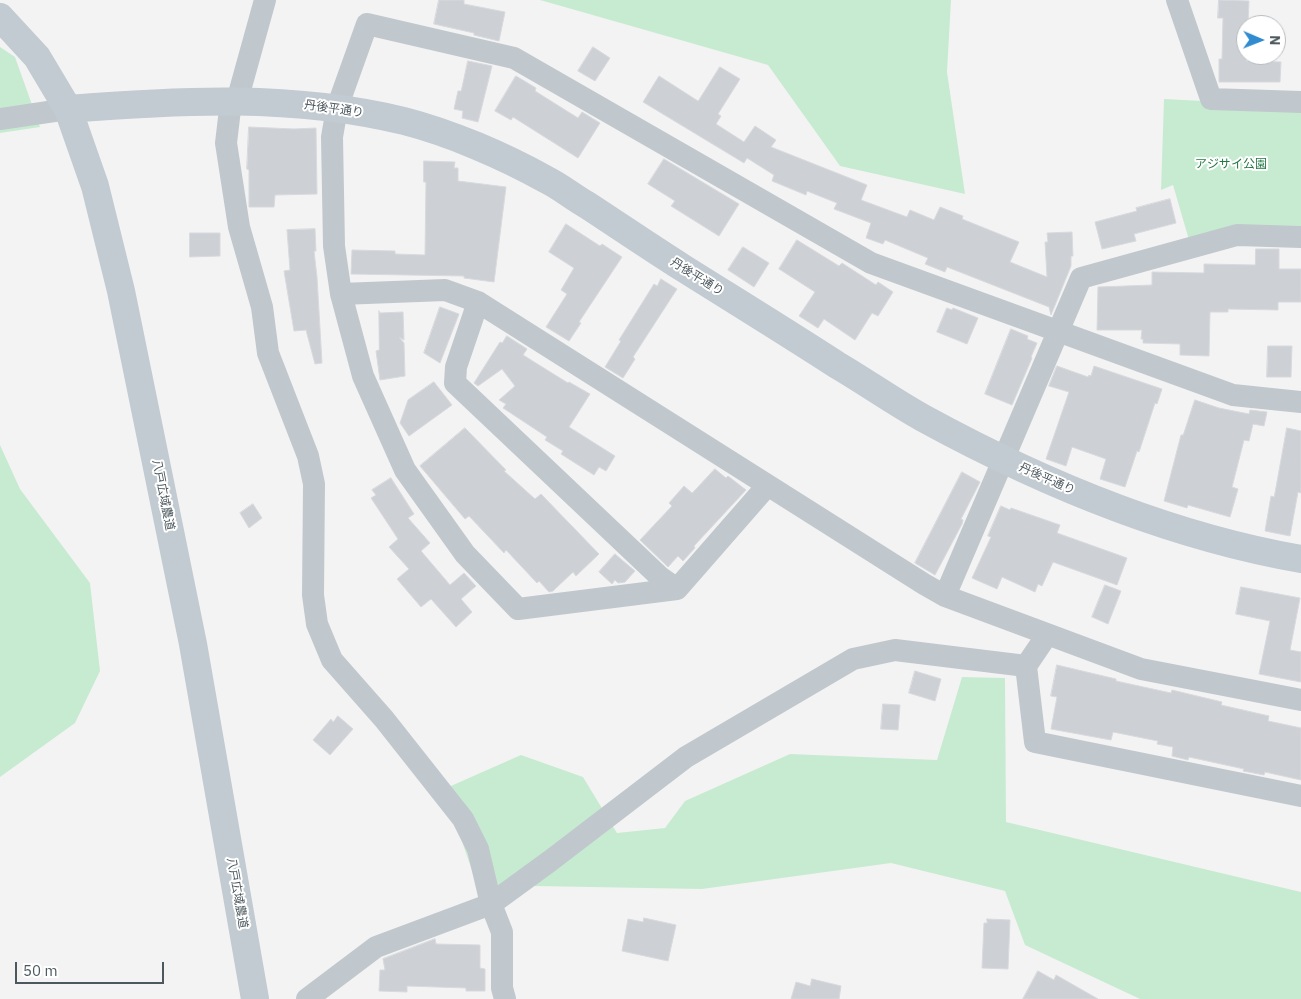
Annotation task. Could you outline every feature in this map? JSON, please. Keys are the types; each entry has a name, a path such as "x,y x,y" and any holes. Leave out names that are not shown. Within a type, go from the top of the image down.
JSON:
{"street":[{"path":"265,0 234,101 226,144 239,227 262,307 268,353 308,456 314,484 315,519 312,595 317,624 332,660 384,719 463,819 478,849 491,904 502,932 502,988 505,999"},
{"path":"1177,0 1212,99 1301,102"},
{"name":"八戸広域農道","path":"0,17 37,57 68,109 95,186 122,291 193,644 255,999"},
{"path":"768,486 677,589 518,609 466,554 405,470 363,376 341,294 334,246 332,137 337,108 367,24 514,58 870,263 1233,394 1301,402"},
{"name":"丹後平通り","path":"68,109 160,102 234,101 298,104 337,108 405,121 469,143 547,180 921,417 1003,460 1090,498 1183,530 1268,553 1301,558"},
{"path":"0,119 68,109"},
{"path":"945,596 1081,278 1238,235 1301,237"},
{"path":"341,294 445,290 478,302 945,596 1141,669 1301,700"},
{"path":"478,302 456,367 455,383 660,577 677,589"},
{"path":"1047,635 1026,666 1035,742 1301,796"},
{"path":"308,999 376,947 491,904 686,757 853,659 895,650 1026,666"}],"green space":[{"path":"540,0 951,0 947,72 965,194 840,166 768,65"},
{"path":"0,47 15,57 40,127 0,133"},
{"name":"アジサイ公園","path":"1164,99 1301,106 1301,229 1189,240 1173,185 1161,190"},
{"path":"0,445 20,489 90,583 100,671 75,723 0,777"},
{"path":"962,677 1005,678 1006,822 1301,892 1301,999 1140,999 1025,945 1005,891 891,863 702,889 477,885 444,789 521,755 583,777 617,833 665,828 685,801 790,754 937,760"}],"building":[{"path":"439,0 464,0 464,4 505,12 499,41 434,24"},
{"path":"1219,0 1249,1 1248,15 1236,15 1236,65 1281,65 1280,82 1219,82 1219,59 1222,59 1223,18 1218,18"},
{"path":"593,47 610,58 595,81 578,71"},
{"path":"468,61 492,66 478,122 462,118 463,111 454,109 458,91 461,91"},
{"path":"720,67 740,79 718,114 721,116 716,124 744,142 755,126 776,140 771,147 867,185 861,200 907,217 910,210 934,220 940,207 963,216 962,219 1019,242 1010,262 1047,277 1045,242 1048,242 1047,233 1072,232 1073,256 1071,256 1071,266 1051,315 1049,307 947,267 945,272 925,264 928,258 885,240 883,244 866,238 871,223 834,209 837,203 807,191 806,195 772,181 774,175 747,158 744,163 643,102 659,76 698,101"},
{"path":"516,76 536,88 535,91 578,118 582,112 600,123 578,158 513,117 511,120 495,111"},
{"path":"249,127 316,128 317,194 275,195 274,207 249,207 249,170 247,169"},
{"path":"664,159 739,204 719,236 671,206 675,201 648,184"},
{"path":"424,161 455,162 454,168 458,168 458,181 506,187 494,282 464,278 464,276 351,274 352,250 395,251 395,254 425,255 426,182 424,182"},
{"path":"1170,199 1176,223 1134,234 1136,241 1102,249 1095,222 1137,211 1136,208"},
{"path":"566,224 600,246 602,244 622,257 579,322 581,323 569,341 546,327 567,294 561,290 574,268 549,252"},
{"path":"315,229 316,251 314,251 322,363 315,364 306,330 294,331 284,271 290,270 287,230"},
{"path":"190,233 220,233 220,256 190,257"},
{"path":"797,240 839,266 842,263 876,285 878,282 893,292 878,316 872,313 855,340 824,319 818,328 799,316 815,292 779,269"},
{"path":"743,247 769,263 754,287 728,270"},
{"path":"1256,249 1279,249 1279,269 1301,269 1301,302 1278,302 1278,310 1228,309 1228,312 1210,312 1209,356 1180,355 1180,344 1143,343 1143,339 1141,339 1142,330 1097,330 1098,287 1152,285 1152,272 1204,273 1204,264 1255,265"},
{"path":"661,279 677,289 633,357 635,359 623,378 605,367 621,341 619,340 654,284 657,286"},
{"path":"440,307 459,314 440,363 424,353"},
{"path":"947,308 952,310 953,308 978,318 967,344 937,332"},
{"path":"379,311 380,313 403,312 404,340 399,337 404,343 405,376 380,380 376,351 379,350"},
{"path":"1011,329 1028,336 1027,339 1037,343 1012,405 985,394"},
{"path":"507,336 527,349 523,355 568,383 590,394 569,427 615,456 606,471 599,467 594,475 561,454 563,451 545,440 547,437 503,408 506,404 499,400 515,386 502,369 478,386 474,383 500,342 502,343"},
{"path":"1268,346 1292,346 1291,377 1267,377"},
{"path":"1057,366 1088,377 1089,375 1091,376 1094,366 1162,389 1157,404 1155,403 1125,487 1100,479 1106,459 1072,447 1066,466 1046,459 1069,392 1049,386"},
{"path":"434,382 452,405 409,436 400,423 408,400"},
{"path":"1195,400 1219,408 1249,414 1250,410 1267,412 1264,426 1253,424 1249,441 1244,440 1232,487 1238,489 1230,517 1188,505 1187,508 1164,501 1181,435 1183,435"},
{"path":"465,428 506,470 504,471 535,499 541,494 599,554 576,576 573,572 553,591 549,592 539,581 537,583 506,550 504,553 469,516 465,519 420,466"},
{"path":"1287,428 1301,431 1301,493 1298,492 1290,536 1265,531 1271,496 1274,497"},
{"path":"715,469 746,490 694,546 695,548 683,561 678,556 668,567 640,540 672,506 669,503 684,486 692,493"},
{"path":"962,472 980,482 961,519 963,520 962,524 935,575 915,563"},
{"path":"391,478 414,514 408,518 430,543 421,551 450,585 464,573 476,586 461,599 472,612 456,627 431,599 421,607 397,579 409,569 389,547 398,539 371,498 376,495 372,490"},
{"path":"253,504 262,518 249,528 240,513"},
{"path":"1001,506 1060,525 1057,533 1127,558 1117,585 1053,562 1042,586 1038,584 1035,592 1002,577 997,589 972,578 991,537 988,536"},
{"path":"615,554 635,571 625,582 618,583 615,580 612,584 599,572"},
{"path":"1105,585 1121,591 1108,624 1092,617"},
{"path":"1241,587 1300,598 1290,650 1301,652 1301,682 1259,674 1270,621 1236,614"},
{"path":"1057,665 1116,679 1116,681 1171,693 1172,690 1222,702 1221,705 1269,716 1268,721 1301,728 1301,780 1265,772 1264,775 1243,771 1244,769 1189,757 1188,760 1172,756 1173,747 1157,744 1158,741 1113,732 1111,740 1051,729 1057,697 1051,696"},
{"path":"915,671 941,679 935,701 909,693"},
{"path":"883,704 900,705 898,730 881,729"},
{"path":"338,716 353,729 330,755 313,740 331,719 333,722"},
{"path":"644,918 676,925 668,961 622,951 628,919 643,922"},
{"path":"987,919 1010,920 1008,969 982,968 984,923 987,923"},
{"path":"435,939 436,944 480,945 480,968 485,969 485,991 466,991 466,988 407,986 407,992 379,991 380,970 385,970 383,959"},
{"path":"1038,971 1054,980 1056,975 1098,999 1023,999"},
{"path":"812,979 841,986 839,999 791,999 796,982 810,986"}]}
